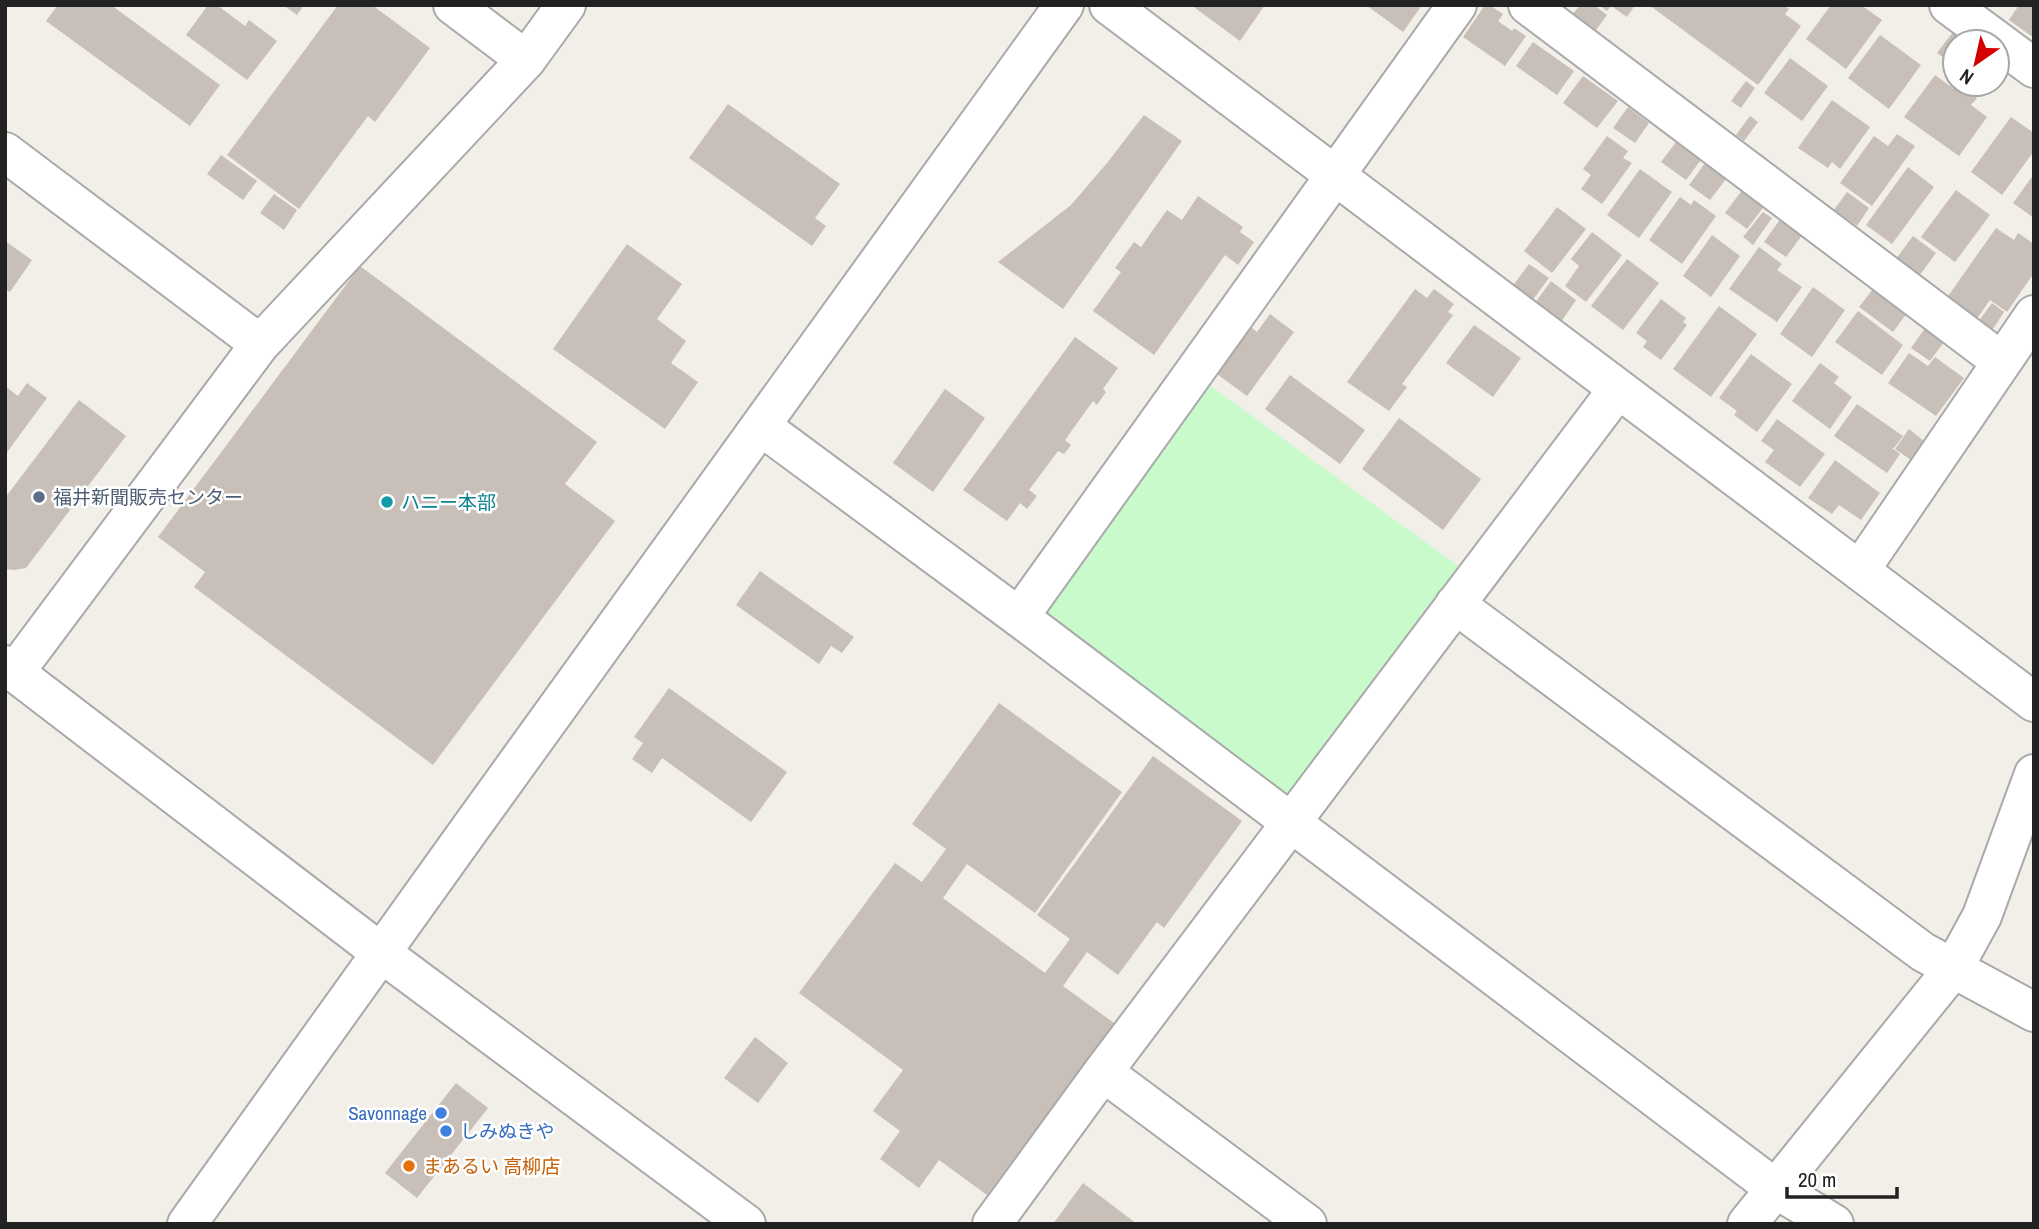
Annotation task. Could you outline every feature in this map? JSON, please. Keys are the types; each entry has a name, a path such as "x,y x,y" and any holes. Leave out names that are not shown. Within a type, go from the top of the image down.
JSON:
{"street":[{"path":"453,5 526,60"},
{"path":"566,5 526,60 260,344 10,668 380,952 746,1224"},
{"path":"187,1224 380,952 762,427 1064,5"},
{"path":"1109,5 2034,702"},
{"path":"1018,617 1457,5"},
{"path":"1528,5 2002,362"},
{"path":"1950,5 2034,68"},
{"path":"5,152 260,344"},
{"path":"1860,570 2034,315"},
{"path":"992,1224 1103,1072 1618,389"},
{"path":"762,427 1776,1189 1834,1224"},
{"path":"1455,604 1923,952 2034,1012"},
{"path":"1747,1224 1953,969 1982,916 2034,774"},
{"path":"1103,1072 1307,1224"}],"green space":[{"path":"1204,381 1461,568 1290,799 1047,621 1045,603"}],"building":[{"path":"58,5 111,5 220,85 190,126 46,21"},
{"path":"208,5 217,5 245,26 249,20 277,41 247,80 186,35"},
{"path":"283,5 304,5 297,15"},
{"path":"338,5 372,5 430,48 375,122 368,116 299,209 227,155"},
{"path":"1191,5 1265,5 1240,41"},
{"path":"1366,5 1422,5 1403,32"},
{"path":"1485,5 1503,14 1498,21 1512,31 1514,28 1526,36 1505,66 1463,37"},
{"path":"1580,5 1594,5 1607,15 1596,30 1573,14"},
{"path":"1599,5 1635,5 1627,17 1611,6 1607,11"},
{"path":"1649,5 1784,5 1789,9 1785,14 1801,26 1758,85"},
{"path":"1831,5 1861,5 1882,20 1846,69 1806,39"},
{"path":"2019,5 2034,5 2034,38 2009,20"},
{"path":"1880,35 1921,65 1889,109 1848,78"},
{"path":"1533,42 1574,71 1557,95 1516,66"},
{"path":"1790,58 1828,86 1802,121 1764,93"},
{"path":"1935,75 1941,79 1941,98 1977,98 1971,105 1987,117 1959,156 1904,117"},
{"path":"1583,76 1618,101 1597,128 1563,103"},
{"path":"1746,81 1755,88 1741,108 1731,101"},
{"path":"1832,100 1870,127 1840,169 1832,162 1828,168 1798,148"},
{"path":"728,104 840,184 815,218 826,226 812,246 689,158"},
{"path":"1628,107 1649,123 1635,143 1613,128"},
{"path":"1144,115 1182,141 1063,309 998,262 1071,205"},
{"path":"1750,116 1758,122 1744,141 1736,135"},
{"path":"2011,117 2034,133 2034,151 2002,195 1971,172"},
{"path":"1897,134 1915,146 1872,206 1840,183 1874,136 1888,146"},
{"path":"1607,136 1628,151 1623,158 1632,163 1602,204 1581,189 1591,175 1583,169"},
{"path":"1676,142 1701,160 1686,180 1661,162"},
{"path":"221,155 257,181 243,200 207,174"},
{"path":"1705,163 1726,179 1710,200 1689,185"},
{"path":"1908,167 1934,187 1892,244 1866,225"},
{"path":"1640,169 1672,192 1639,238 1607,215"},
{"path":"2034,174 2034,218 2013,203"},
{"path":"1743,189 1765,205 1747,229 1725,213"},
{"path":"1956,190 1990,215 1955,262 1921,237"},
{"path":"1847,192 1869,208 1857,226 1834,210"},
{"path":"274,194 297,210 284,230 260,213"},
{"path":"1198,196 1243,227 1240,232 1254,242 1238,265 1225,255 1154,355 1093,311 1121,272 1115,268 1134,242 1141,247 1167,210 1182,220"},
{"path":"1680,197 1691,205 1694,200 1716,216 1682,264 1649,240"},
{"path":"1557,207 1586,229 1552,273 1524,251"},
{"path":"1763,212 1772,218 1753,245 1743,237"},
{"path":"1781,218 1803,234 1786,257 1764,242"},
{"path":"1996,228 2014,240 2018,233 2034,244 2034,273 2007,312 1990,300 1976,320 1946,299"},
{"path":"1592,232 1622,255 1586,302 1565,286 1579,266 1571,259"},
{"path":"1712,235 1740,256 1711,297 1683,276"},
{"path":"1913,236 1936,253 1919,276 1896,259"},
{"path":"5,241 32,260 10,292 5,289"},
{"path":"627,244 682,284 657,319 686,341 671,363 698,382 665,429 553,349"},
{"path":"1759,247 1782,264 1777,270 1802,287 1777,322 1729,289"},
{"path":"1627,259 1659,283 1623,330 1591,306"},
{"path":"1529,264 1549,278 1532,301 1512,287"},
{"name":"ハニー本部","path":"360,266 597,442 565,484 615,521 433,765 194,587 205,572 158,537"},
{"path":"1551,281 1576,300 1561,322 1534,304"},
{"path":"1813,287 1845,310 1812,357 1780,334"},
{"path":"1415,289 1427,298 1434,289 1454,304 1448,312 1453,315 1402,384 1407,387 1389,411 1347,382"},
{"path":"1873,289 1907,313 1893,332 1859,307"},
{"path":"1661,299 1686,318 1683,322 1687,325 1661,360 1643,347 1647,341 1636,333"},
{"path":"1992,303 2004,312 1991,332 1978,322"},
{"path":"1719,306 1757,334 1711,397 1673,369"},
{"path":"1858,311 1903,345 1882,375 1835,342"},
{"path":"1270,314 1294,332 1247,396 1217,374 1251,327 1257,332"},
{"path":"1474,325 1521,358 1493,397 1446,363"},
{"path":"1925,328 1944,342 1930,361 1911,348"},
{"path":"1075,337 1118,368 1103,389 1106,392 1097,405 1093,401 1065,440 1071,445 1064,454 1058,451 1029,490 1037,496 1027,509 1020,503 1007,521 963,490"},
{"path":"1909,353 1928,366 1935,357 1964,378 1936,416 1888,383"},
{"path":"1751,354 1792,384 1757,432 1734,415 1737,411 1719,398"},
{"path":"1820,363 1839,377 1834,383 1852,397 1830,429 1792,401"},
{"path":"1290,375 1365,430 1340,464 1265,409"},
{"path":"27,383 47,398 5,455 5,386 18,396"},
{"path":"945,389 985,418 933,492 893,463"},
{"path":"79,400 126,436 26,568 5,569 5,498"},
{"path":"1857,404 1903,436 1892,448 1900,454 1887,473 1834,436"},
{"path":"1399,418 1481,479 1443,530 1362,469"},
{"path":"1777,419 1825,454 1800,487 1765,462 1774,450 1761,441"},
{"path":"1909,429 1924,441 1911,460 1895,449"},
{"path":"1835,460 1880,493 1861,520 1839,505 1832,514 1808,498"},
{"path":"760,571 854,637 842,653 831,646 819,664 736,605"},
{"path":"669,688 787,772 751,822 662,758 652,773 632,759 643,743 634,737"},
{"path":"999,703 1122,792 1035,913 967,864 943,898 1045,973 1070,939 1037,915 1153,756 1242,821 1164,928 1157,922 1118,975 1087,952 1063,986 1114,1023 987,1195 939,1160 919,1188 880,1159 900,1131 873,1111 903,1070 799,993 895,863 922,882 946,849 912,824"},
{"path":"755,1037 788,1063 758,1103 724,1078"},
{"path":"456,1083 488,1108 417,1198 385,1173"},
{"path":"1083,1183 1137,1224 1053,1224"}],"place":[{"name":"福井新聞販売センター","path":"39,497"},
{"name":"ハニー本部","path":"387,502"},
{"name":"Savonnage","path":"441,1113"},
{"name":"しみぬきや","path":"446,1131"},
{"name":"まあるい 高柳店","path":"409,1166"}]}
